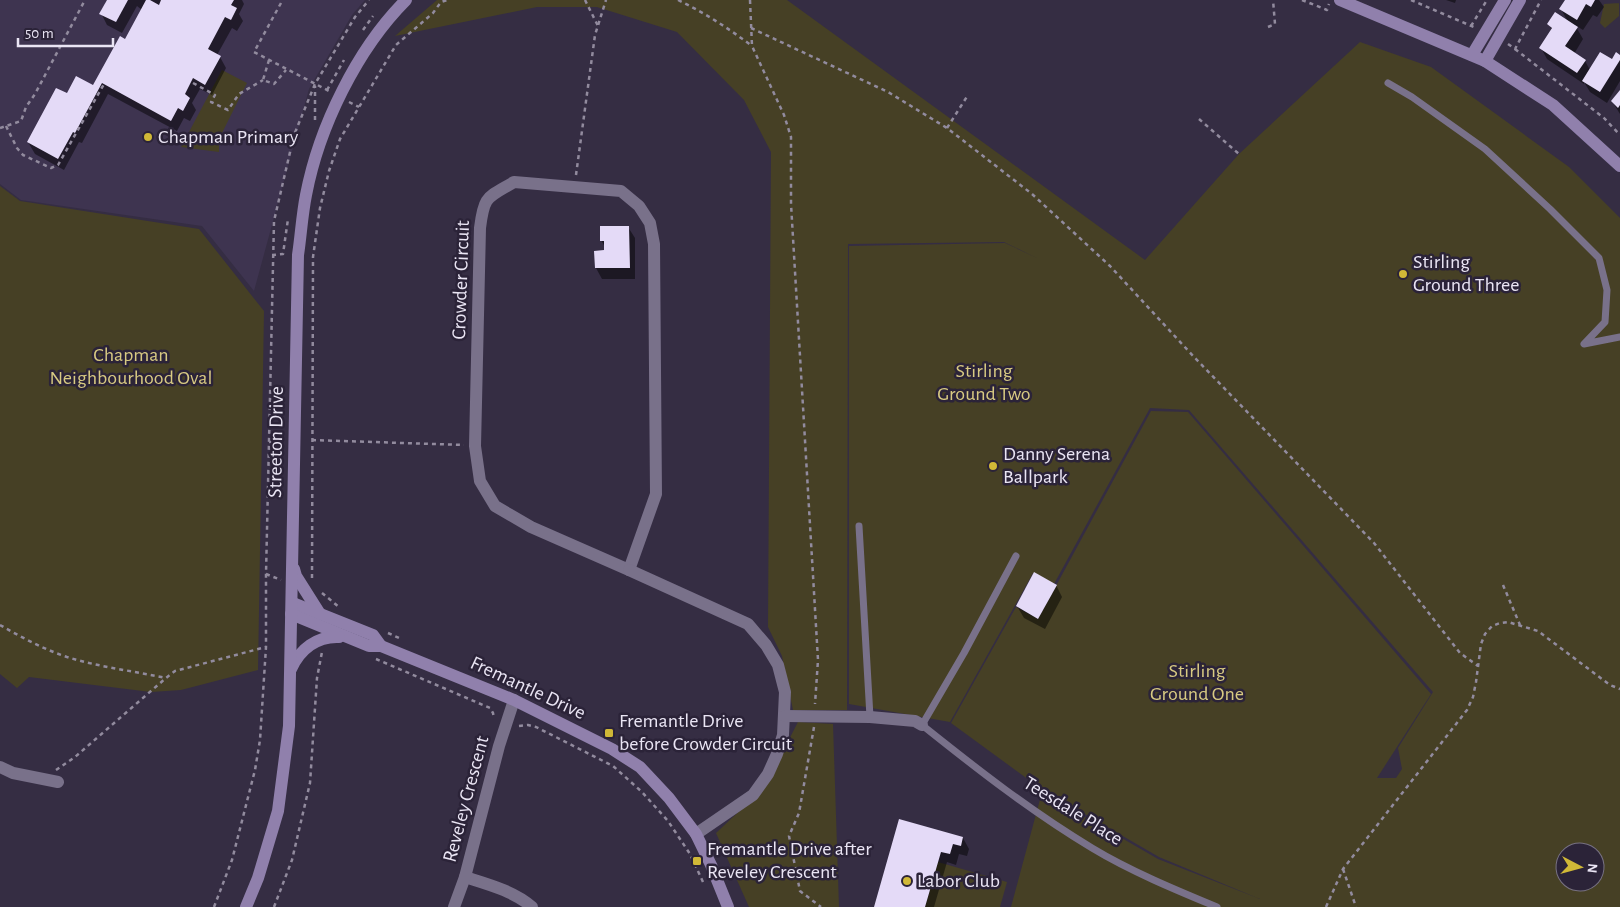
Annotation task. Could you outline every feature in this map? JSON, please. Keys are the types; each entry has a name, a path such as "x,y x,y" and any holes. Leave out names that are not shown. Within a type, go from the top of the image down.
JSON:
{"main road":[{"name":"Streeton Drive","path":"246,907 258,878 278,811 289,726 298,256 305,196 315,156 336,105 364,54 406,0"},
{"path":"1340,0 1485,61 1553,105 1620,166"},
{"path":"1472,55 1506,0"},
{"path":"1485,61 1520,0"},
{"path":"292,565 296,576 320,614"},
{"name":"Fremantle Drive","path":"292,601 373,635 381,646"},
{"name":"Fremantle Drive","path":"292,614 369,646 381,646 514,700 612,749 640,767 669,798 696,834 728,907"},
{"path":"290,673 300,655 308,646 324,637 347,637"}],"street":[{"name":"Crowder Circuit","path":"629,570 656,494 654,244 650,223 639,206 621,191 514,182 490,196 484,202 480,228 475,446 480,481 495,506 531,527 748,624 766,645 778,665 785,692 785,716 783,735 768,774 753,795 696,834"},
{"name":"Reveley Crescent","path":"454,907 465,877 514,700"},
{"name":"Teesdale Place","path":"785,716 870,717 915,721 922,725"},
{"path":"0,767 13,773 58,782"},
{"path":"465,877 489,884 525,901 532,907"}],"lane":[{"path":"1388,83 1412,97 1485,148 1599,258 1607,290 1605,322 1584,344 1620,336"},
{"path":"859,526 870,717"},
{"path":"922,725 964,653 1016,556"},
{"name":"Teesdale Place","path":"922,725 1018,799 1093,849 1158,882 1217,907"}],"path":[{"path":"0,128 21,121 26,107 36,94 85,0"},
{"path":"214,907 232,860 255,770 260,740 266,647 266,564 274,221 294,135 315,84 355,17 370,0"},
{"path":"315,584 312,578 311,440 313,256 320,208 329,171 340,139 396,45 434,13 441,2 447,0"},
{"path":"585,0 598,26"},
{"path":"574,186 594,45 606,0"},
{"path":"678,0 703,12 752,46"},
{"path":"750,0 752,46 784,115 791,137 791,204 818,660 814,732 799,813 789,836 800,890 821,907"},
{"path":"1268,27 1275,24 1273,0"},
{"path":"1302,0 1327,10 1330,0"},
{"path":"1471,26 1487,0"},
{"path":"281,3 254,52 315,84"},
{"path":"751,28 888,92 947,128 1032,194 1110,266 1195,358 1374,543 1460,653 1478,666"},
{"path":"1515,49 1604,118 1620,135"},
{"path":"193,83 215,95 211,102 228,110 239,94 264,80 268,60"},
{"path":"264,80 274,84 286,69"},
{"path":"6,126 17,148 24,155 51,168 58,165 104,84"},
{"path":"947,128 968,95"},
{"path":"1199,119 1239,154"},
{"path":"311,440 475,446"},
{"path":"1503,585 1520,626"},
{"path":"318,590 344,610"},
{"path":"1326,907 1343,869 1467,710 1473,696 1481,644 1485,634 1492,626 1500,622 1508,622 1538,631 1610,685 1620,689"},
{"path":"0,625 43,648 66,657 166,678"},
{"path":"382,630 399,638"},
{"path":"43,779 75,757 175,671 266,647"},
{"path":"274,907 292,860 310,783 317,678 322,651"},
{"path":"373,658 490,708 494,713 493,719 512,729 524,725 536,727 612,766 642,792 668,821 690,854 707,890"},
{"path":"1343,869 1356,907"}],"shaded area":[{"name":"Chapman Primary","path":"0,0 365,0 352,15 309,89 254,291 202,226 21,200 0,184"}],"green space":[{"path":"437,0 787,0 1145,260 1239,154 1360,42 1431,67 1569,167 1620,218 1620,907 1011,907 1042,792 1158,859 1260,899 1159,857 1040,788 951,723 1016,607 1038,619 1151,411 1188,412 1431,694 1377,778 1396,778 1402,769 1398,748 1433,692 1189,410 1150,408 1054,584 1033,573 950,722 849,704 849,246 1005,243 1039,259 1004,242 848,244 847,710 793,710 782,656 768,627 771,152 744,100 677,32 597,7 537,7 395,36"},
{"path":"1619,3 1619,16 1605,28 1600,23 1604,4"},
{"path":"222,70 247,83 219,139 219,152 181,147"},
{"name":"Chapman Neighbourhood Oval","path":"0,186 20,201 199,229 264,311 258,670 181,690 151,692 29,677 17,688 0,674"},
{"path":"798,722 833,724 839,907 749,907 716,833 764,788"},
{"path":"938,862 1007,882 1000,907 925,907"}],"building":[{"path":"107,0 128,0 116,22 99,14"},
{"path":"146,0 159,5 161,0 234,0 231,5 237,8 231,20 225,17 208,49 221,56 205,85 193,78 185,94 190,98 183,111 178,108 171,121 102,83 75,133 73,132 58,159 27,142 56,88 67,93 76,76 93,85 120,36 125,39"},
{"path":"1565,0 1595,0 1591,7 1586,4 1577,20 1559,9"},
{"path":"1555,12 1578,27 1565,46 1586,60 1577,73 1539,48 1552,28 1547,24"},
{"path":"1600,52 1612,59 1616,52 1620,55 1620,60 1600,92 1582,81"},
{"path":"1620,90 1620,105 1618,108 1611,101"},
{"path":"600,226 629,226 630,268 595,268 594,251 604,250 604,241 600,241"},
{"path":"1034,572 1057,585 1038,619 1016,606"},
{"name":"Labor Club","path":"899,819 963,837 961,846 953,844 950,854 941,852 925,907 874,907"}],"place":[{"name":"Chapman Primary","path":"148,137"},
{"name":"Stirling Ground Three","path":"1403,274"},
{"name":"Danny Serena Ballpark","path":"993,466"},
{"name":"Fremantle Drive before Crowder Circuit","path":"609,733"},
{"name":"Fremantle Drive after Reveley Crescent","path":"697,861"},
{"name":"Labor Club","path":"907,881"}],"park label":[{"name":"Stirling Ground Two","path":"984,382"},
{"name":"Stirling Ground One","path":"1197,682"}]}
